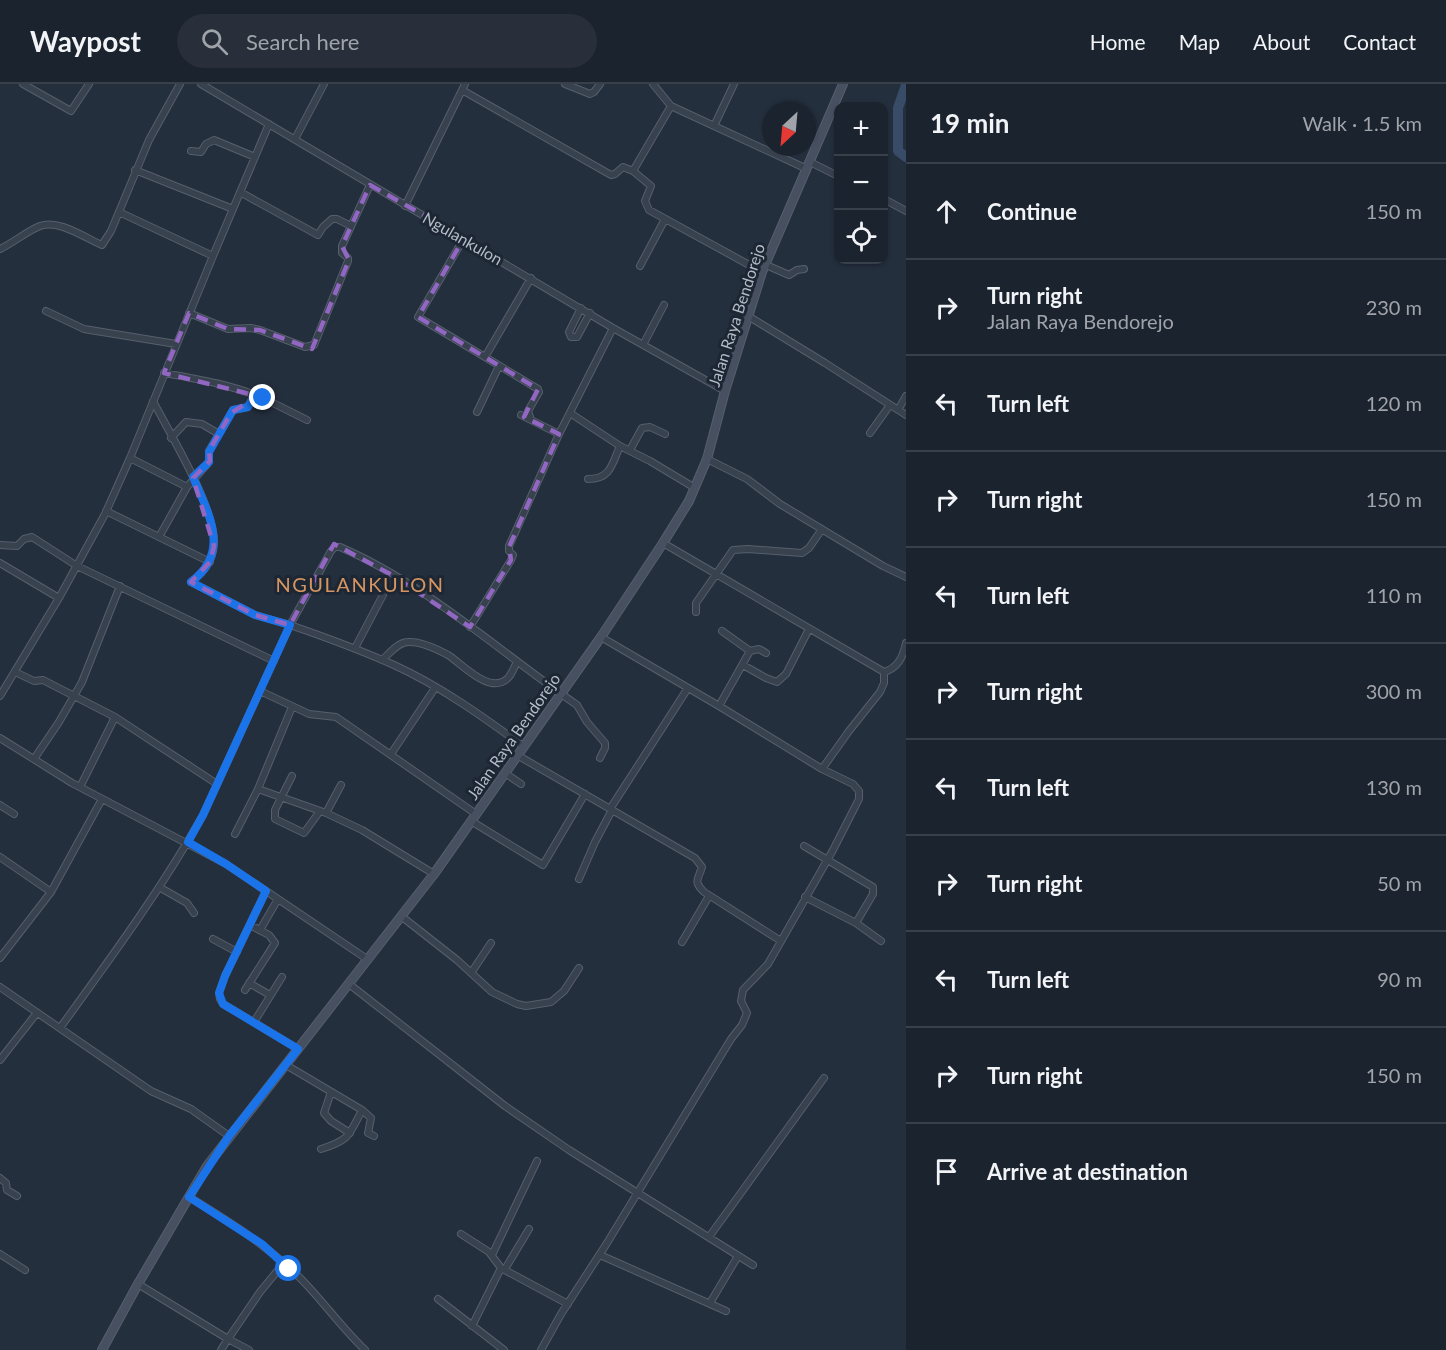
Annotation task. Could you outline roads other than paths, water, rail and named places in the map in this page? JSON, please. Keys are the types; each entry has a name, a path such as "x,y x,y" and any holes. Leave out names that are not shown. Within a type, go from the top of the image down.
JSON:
{"main road":[{"name":"Jalan Raya Bendorejo","path":"102,1350 189,1197 229,1136 434,874 562,694 663,543 695,488 707,459 747,316 764,268 843,84"}],"street":[{"path":"23,84 71,111 89,84"},
{"path":"0,249 47,224 58,225 102,245 111,231 149,140 180,84"},
{"name":"Ngulankulon","path":"201,84 613,328 644,343 725,391"},
{"path":"295,139 324,84"},
{"path":"565,84 590,94 600,84"},
{"path":"653,84 671,106 834,175"},
{"path":"714,126 735,84"},
{"path":"405,206 463,87 611,175 623,167 633,171 651,186 645,201 649,210 665,219 764,268 789,275 804,269"},
{"path":"633,171 671,106"},
{"path":"0,696 78,566 106,511 269,124"},
{"path":"191,151 201,152 206,144 214,140 255,157"},
{"path":"135,170 233,209"},
{"path":"189,313 228,329 250,328 305,347 314,345 349,260 342,253 341,247 370,185"},
{"path":"240,192 318,235 332,219 351,226"},
{"path":"888,201 906,211"},
{"path":"119,212 213,256"},
{"path":"640,266 665,219"},
{"path":"464,238 418,317 538,389 539,392 528,411 531,420"},
{"path":"485,357 531,278"},
{"path":"644,343 664,305"},
{"path":"581,308 569,332 571,337 577,337 590,313"},
{"path":"46,310 84,329 176,344"},
{"path":"747,316 906,415"},
{"path":"470,627 512,560 513,555 509,551 509,546 559,435 613,328"},
{"path":"477,412 499,366"},
{"path":"164,373 216,383 254,395 307,420"},
{"path":"159,537 192,479 209,462 209,452 233,410 248,407 254,395"},
{"path":"898,410 906,396"},
{"path":"153,401 204,502 214,539 210,562 191,582 255,615 355,648 382,660 435,688 523,746"},
{"path":"870,433 890,405"},
{"path":"570,413 620,446 695,488"},
{"path":"521,415 559,435"},
{"path":"171,438 186,422 202,424 219,434"},
{"path":"630,450 642,428 650,428 665,434"},
{"path":"588,479 601,478 606,474 620,446"},
{"path":"130,458 187,487"},
{"path":"707,459 747,479 780,504 906,578"},
{"path":"106,511 210,562"},
{"path":"696,612 696,603 733,550 802,553 809,548 822,529"},
{"path":"0,545 17,546 24,539 32,537 78,566 274,661"},
{"path":"663,543 884,672"},
{"path":"60,1028 122,942 188,842 218,784 290,625 331,550 335,547 352,552 392,575 470,627 578,705 587,722 605,742 600,758"},
{"path":"0,563 59,598"},
{"path":"34,759 87,671 120,586"},
{"path":"355,648 383,595"},
{"path":"742,665 766,678 781,681 809,629"},
{"path":"722,631 750,651"},
{"path":"541,1350 638,1194 663,1148 742,1025 747,1013 741,1001 743,990 768,964 828,860 859,799 859,791 853,784 822,769 601,637"},
{"path":"382,660 408,642 427,645 447,655 473,675 485,681 498,682 508,678 517,662"},
{"path":"884,672 896,666 902,658 906,643"},
{"path":"719,706 750,651 759,649 766,653"},
{"path":"15,672 34,681 44,680 115,717 218,784"},
{"path":"822,769 880,692 884,683 884,672"},
{"path":"391,754 435,688"},
{"path":"579,879 611,810 688,688"},
{"path":"260,691 316,716 336,717 391,754 474,817 543,865 585,794"},
{"path":"235,834 258,789 292,707"},
{"path":"80,787 115,717"},
{"path":"0,738 80,787 226,864 367,959"},
{"path":"517,755 695,858 702,867 697,879 698,885 709,896 780,941"},
{"path":"505,773 521,784"},
{"path":"292,776 274,815 275,819 302,833 306,832 323,812 341,784"},
{"path":"258,789 323,812 362,830 434,874"},
{"path":"0,957 51,892 102,799"},
{"path":"0,805 14,814"},
{"path":"804,846 873,887 873,894 856,923"},
{"path":"0,857 51,892"},
{"path":"159,887 187,903 194,914"},
{"path":"266,891 225,976 219,993 220,999 223,1004 298,1049"},
{"path":"682,942 709,896"},
{"path":"805,897 856,923 881,941"},
{"path":"260,930 278,899"},
{"path":"400,916 502,998 526,1006 551,1002 557,998 579,968"},
{"path":"245,990 275,943 274,939 250,925"},
{"path":"213,939 237,951"},
{"path":"471,972 491,943"},
{"path":"254,1022 282,977"},
{"path":"249,983 270,995"},
{"path":"349,984 505,1106 638,1194 753,1265"},
{"path":"0,987 36,1014 151,1091 191,1109 229,1136"},
{"path":"0,1060 36,1014"},
{"path":"286,1065 362,1110 371,1118 368,1133 374,1136"},
{"path":"709,1237 824,1078"},
{"path":"331,1092 324,1113 331,1121 350,1133"},
{"path":"321,1149 340,1143 350,1133 362,1110"},
{"path":"492,1255 537,1161"},
{"path":"0,1178 6,1183 7,1190 17,1196"},
{"path":"189,1197 253,1238 283,1264 303,1282 344,1330 365,1350"},
{"path":"472,1326 503,1268 529,1228"},
{"path":"461,1234 492,1255 503,1268 568,1304"},
{"path":"0,1254 25,1270"},
{"path":"600,1255 726,1311"},
{"path":"710,1303 738,1256"},
{"path":"221,1350 260,1292 283,1264"},
{"path":"138,1284 249,1350"},
{"path":"438,1299 504,1350"}],"waterway":[{"path":"906,85 898,108 898,151 906,157"}],"district":[{"name":"NGULANKULON","path":"360,584"}]}
